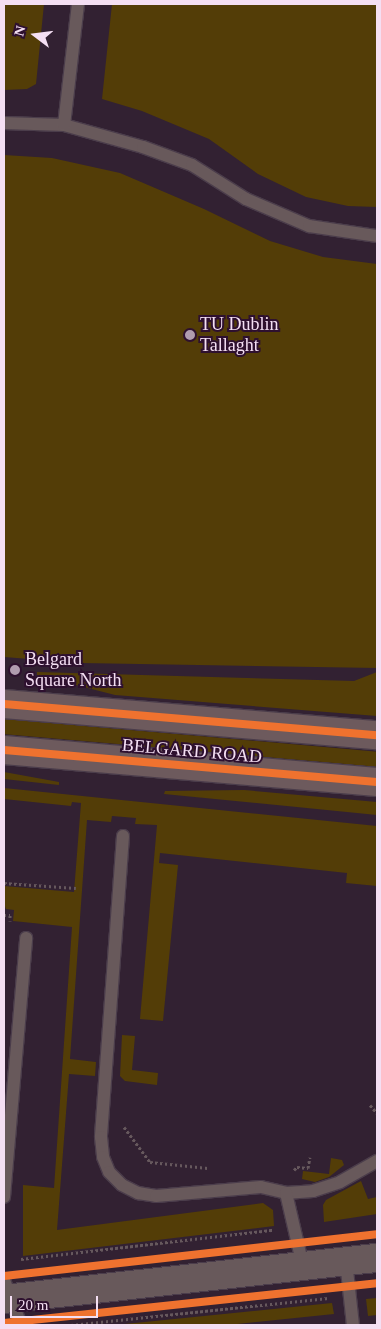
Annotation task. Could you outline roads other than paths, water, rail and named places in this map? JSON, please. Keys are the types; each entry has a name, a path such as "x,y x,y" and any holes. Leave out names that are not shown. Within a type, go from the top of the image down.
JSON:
{"main road":[{"name":"BELGARD ROAD","path":"4,704 377,735"},
{"name":"BELGARD ROAD","path":"4,750 377,782"}],"street":[{"path":"6,1292 377,1258"}],"lane":[{"path":"64,125 78,4"},
{"path":"4,123 64,125 143,147 192,165 246,199 309,226 330,232 377,236"},
{"path":"123,836 101,1137 103,1157 109,1172 122,1185 138,1193 156,1196 262,1187 286,1193 313,1191 340,1182 377,1161"},
{"path":"4,1197 26,938"},
{"path":"286,1193 303,1266"},
{"path":"346,1262 353,1325"},
{"path":"6,1292 21,1325"}],"place":[{"name":"TU Dublin Tallaght","path":"190,335"},
{"name":"Belgard Square North","path":"15,670"}]}
